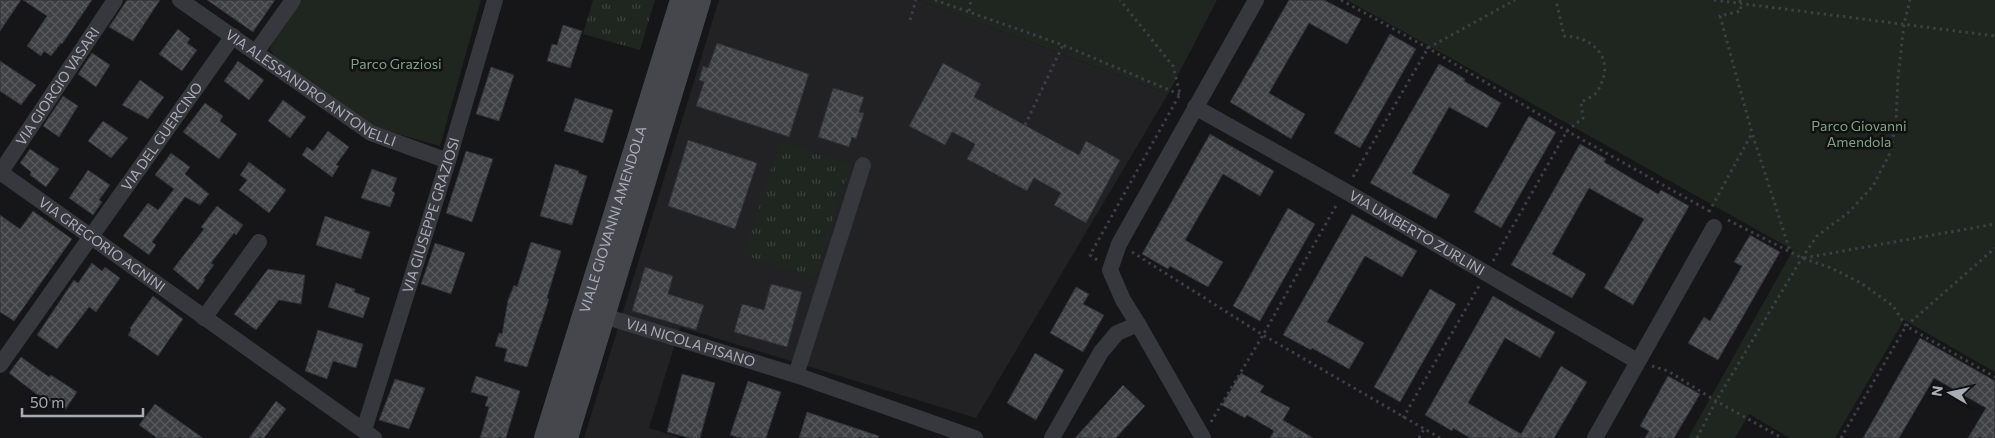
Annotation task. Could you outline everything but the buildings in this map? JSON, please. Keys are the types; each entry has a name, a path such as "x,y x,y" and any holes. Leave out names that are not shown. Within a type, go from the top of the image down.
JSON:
{"main road":[{"name":"VIALE GIOVANNI AMENDOLA","path":"567,438 595,313 680,0"},
{"name":"VIALE GIOVANNI AMENDOLA","path":"545,438 595,313 700,0"}],"street":[{"name":"VIA GIORGIO VASARI","path":"0,173 114,0"},
{"name":"VIA ALESSANDRO ANTONELLI","path":"180,0 371,133 448,161"},
{"path":"256,52 292,0"},
{"name":"VIA GIUSEPPE GRAZIOSI","path":"369,434 495,0"},
{"path":"1202,438 1123,300 1110,270 1118,244 1256,0"},
{"name":"VIA DEL GUERCINO","path":"0,365 233,36"},
{"name":"VIA UMBERTO ZURLINI","path":"1195,107 1345,191 1637,361"},
{"path":"796,375 863,165"},
{"name":"VIA GREGORIO AGNINI","path":"0,173 369,434"},
{"path":"1595,438 1718,220"},
{"path":"204,318 258,242"},
{"name":"VIA NICOLA PISANO","path":"595,313 796,375 975,438"},
{"path":"1052,438 1101,352 1117,333 1138,324"}],"path":[{"path":"910,20 916,0"},
{"path":"935,0 1063,45 1180,94 1195,107"},
{"path":"970,11 971,0"},
{"path":"1110,270 1090,255 1180,94 1173,66 1120,0"},
{"path":"1341,0 1428,48 1567,131 1708,210 1718,220 1802,258 1831,268 1861,283 1893,306 1906,326 1995,377"},
{"path":"1202,438 1263,336 1428,48 1515,0"},
{"path":"1404,418 1567,131 1583,118 1581,102 1596,93 1606,75 1602,55 1588,42 1575,36 1564,36 1556,0"},
{"path":"1714,0 1995,36"},
{"path":"1697,438 1716,401 1802,258 1817,236 1848,213 1873,186 1890,152 1896,121 1898,78 1904,24 1910,0"},
{"path":"1740,2 1741,11 1720,16 1752,133 1790,252"},
{"path":"1025,125 1063,45"},
{"path":"1708,210 1752,133"},
{"path":"1708,210 1718,220"},
{"path":"1802,258 1995,224"},
{"path":"1118,244 1263,336 1440,438"},
{"path":"1841,438 1906,326 1995,248"},
{"path":"1637,361 1668,371 1716,401 1782,438"},
{"path":"1418,438 1424,429"}],"shaded area":[{"path":"719,0 919,0 1168,94 976,418 680,327 649,428 681,438 584,438"}],"green space":[{"name":"Parco Graziosi","path":"301,0 481,0 440,146 377,128 277,59 270,50 272,41"},
{"path":"593,0 655,0 640,50 583,34"},
{"path":"919,0 1217,0 1168,94"},
{"name":"Parco Giovanni Amendola","path":"1347,0 1995,0 1995,372 1904,320 1835,438 1790,438 1749,414 1735,438 1688,438 1793,250"},
{"path":"780,142 851,165 815,277 744,255"}]}
